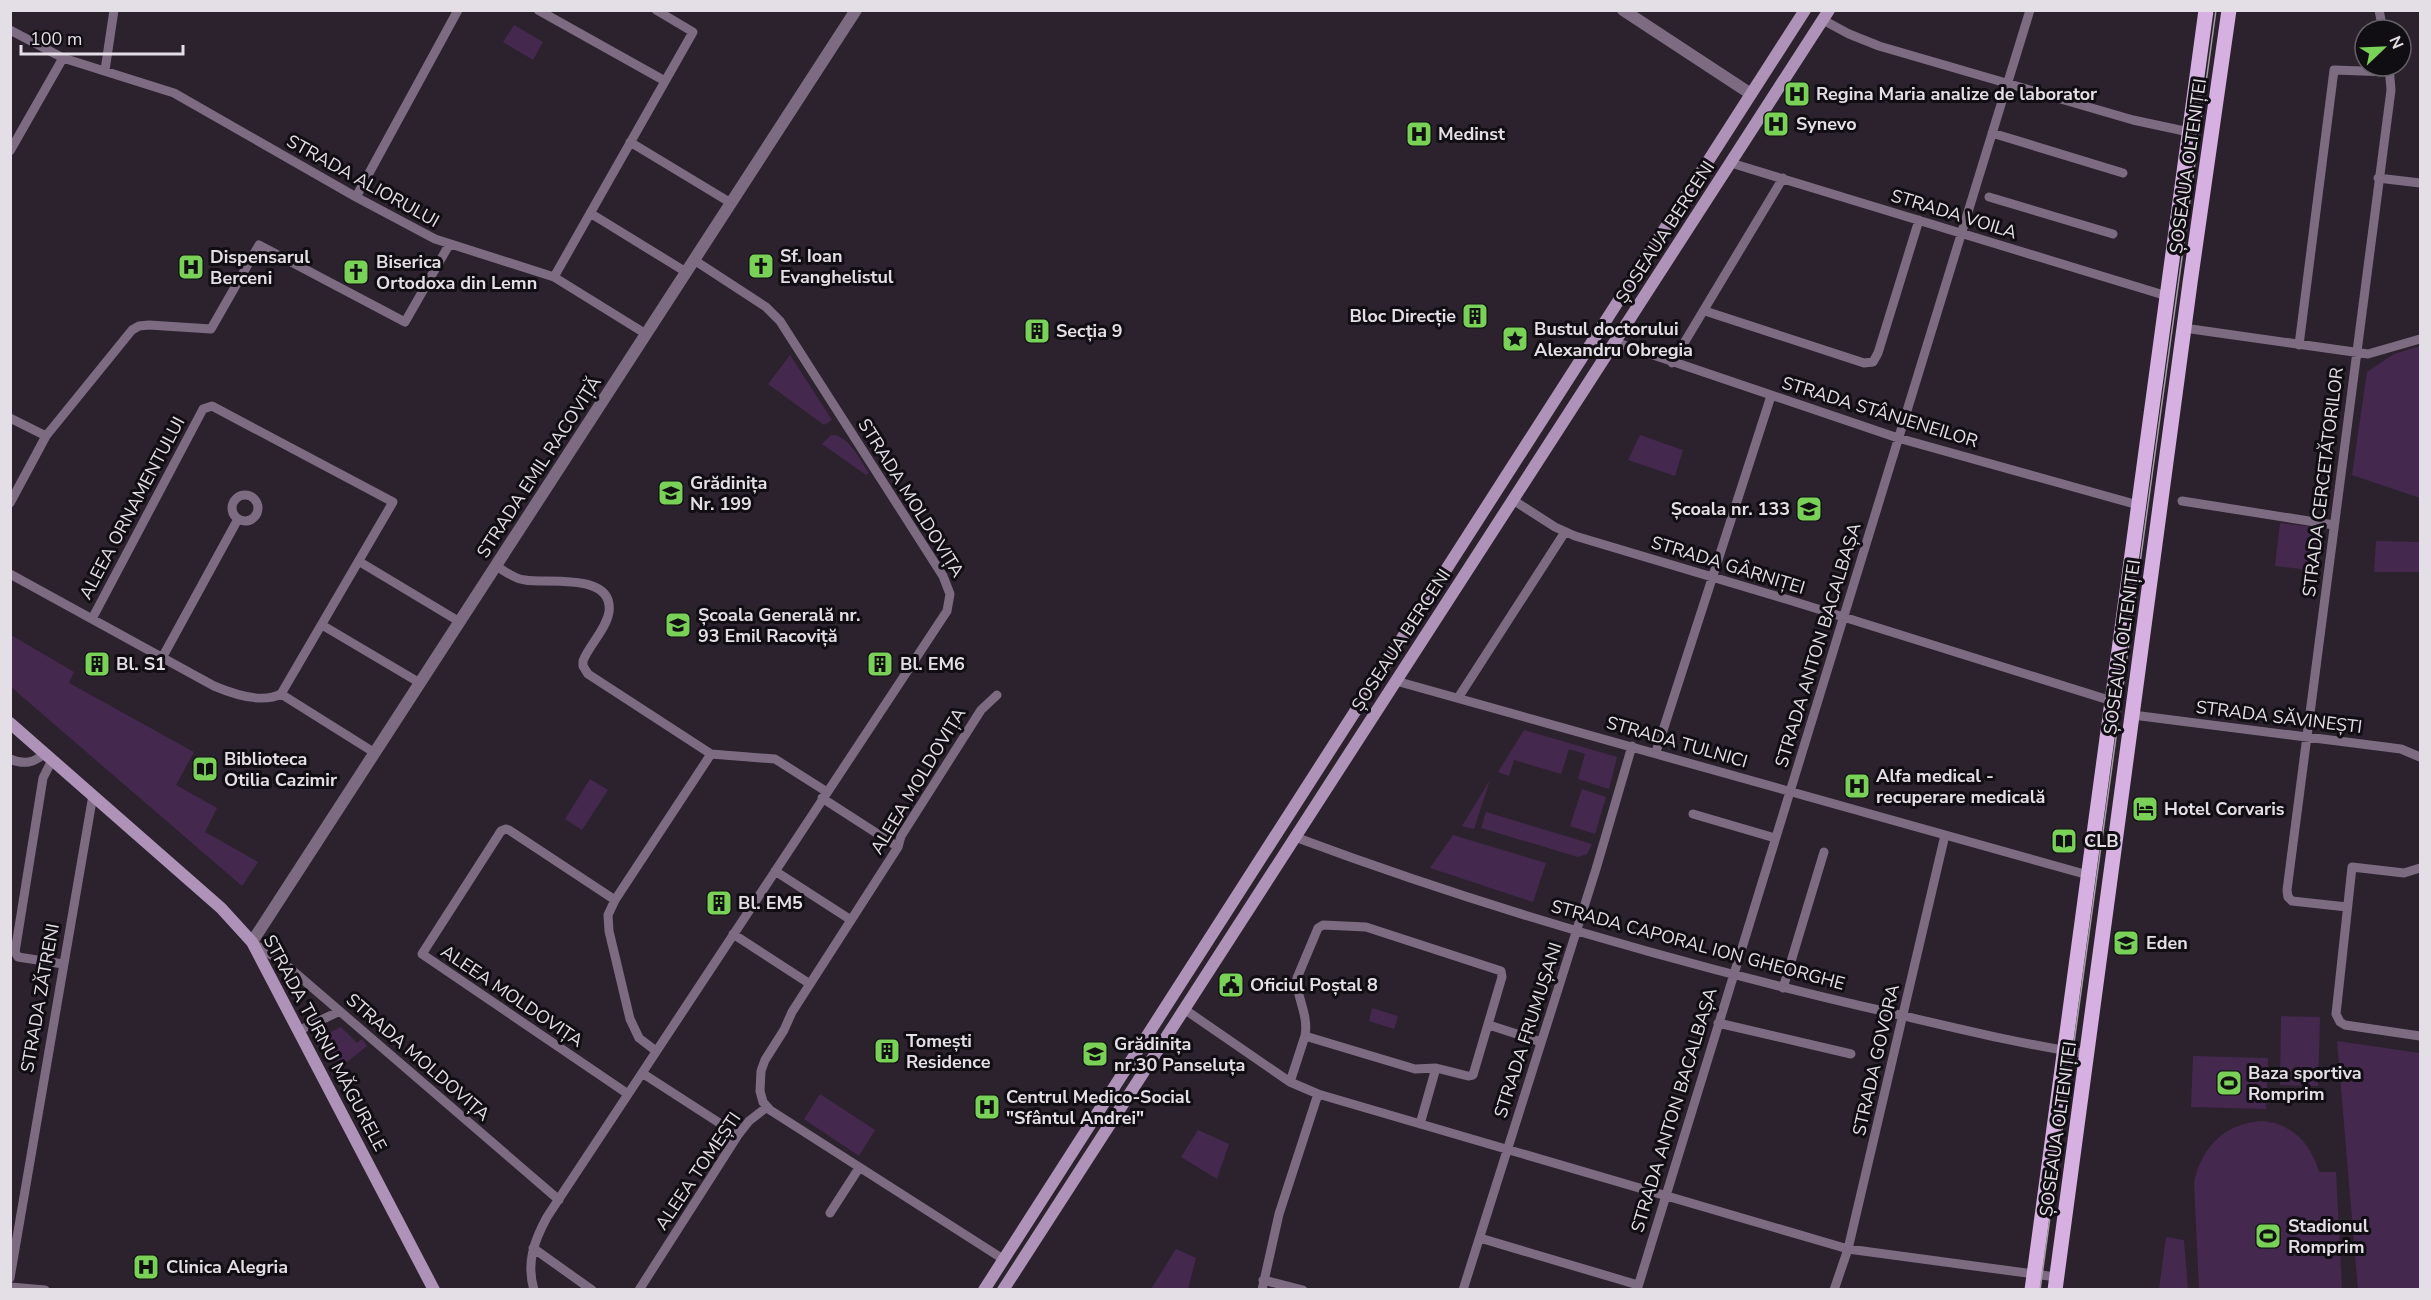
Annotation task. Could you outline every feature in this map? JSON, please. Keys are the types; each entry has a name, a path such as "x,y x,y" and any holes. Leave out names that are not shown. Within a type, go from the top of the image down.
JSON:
{"main road":[{"name":"ȘOSEAUA BERCENI","path":"984,1290 1805,10"},
{"name":"ȘOSEAUA OLTENIȚEI","path":"2033,1282 2206,10"},
{"name":"ȘOSEAUA OLTENIȚEI","path":"2056,1283 2229,10"},
{"name":"ȘOSEAUA BERCENI","path":"1003,1290 1826,15"},
{"path":"1571,374 1587,385"},
{"path":"1466,539 1481,549"},
{"name":"STRADA TURNU MĂGURELE","path":"10,723 221,908 252,942 434,1290"},
{"path":"1231,904 1245,914"}],"street":[{"path":"105,70 114,10"},
{"path":"356,197 458,10"},
{"path":"538,10 664,81"},
{"path":"554,277 693,32 656,10"},
{"name":"STRADA EMIL RACOVIȚĂ","path":"252,942 856,10"},
{"path":"1623,10 1750,94"},
{"name":"STRADA ANTON BACALBAȘA","path":"1637,1287 2030,10"},
{"path":"1826,15 1864,40 2133,120 2189,132"},
{"name":"STRADA ALIORULUI","path":"10,30 63,58 174,93 356,197 449,245 554,277 646,334"},
{"path":"10,151 63,58"},
{"name":"STRADA CERCETĂTORILOR","path":"2299,345 2334,70 2353,70"},
{"name":"STRADA CERCETĂTORILOR","path":"2347,908 2292,901 2288,897 2391,90 2390,78"},
{"path":"1992,133 2123,173"},
{"path":"630,142 732,202"},
{"name":"STRADA VOILA","path":"1731,163 2167,296"},
{"path":"1672,363 1783,178"},
{"path":"2378,178 2421,183"},
{"name":"STRADA VOILA","path":"1989,197 2113,234"},
{"path":"590,213 686,272"},
{"path":"1705,311 1869,363 1873,362 1878,353 1919,220"},
{"path":"10,503 46,436 132,330 148,325 211,329 259,245 405,322 449,245"},
{"name":"STRADA MOLDOVIȚA","path":"533,1248 542,1227 559,1200 947,611 950,594 943,576 780,321 766,307 694,260"},
{"path":"2184,328 2356,354 2373,354 2421,339"},
{"name":"STRADA STÂNJENEILOR","path":"1615,342 1899,438 2138,505"},
{"path":"1656,752 1770,396"},
{"name":"ALEEA ORNAMENTULUI","path":"92,619 207,406 212,406 393,502 281,694"},
{"path":"10,418 46,436"},
{"name":"STRADA GÂRNIȚEI","path":"1513,500 1565,532 2112,701"},
{"path":"2182,501 2334,525"},
{"path":"162,658 238,519"},
{"path":"1458,698 1565,532"},
{"path":"360,562 460,622"},
{"path":"496,566 520,579 581,583 600,590 608,601 608,615 585,656 583,666 585,671 711,754 775,759 898,847"},
{"path":"10,574 226,691 264,698 281,694 375,753"},
{"path":"322,625 420,683"},
{"name":"STRADA TULNICI","path":"1396,681 1656,752 2088,875"},
{"name":"ALEEA MOLDOVIȚA","path":"766,1107 760,1091 762,1066 810,984 898,847 901,836 981,710 997,695"},
{"name":"STRADA SĂVINEȘTI","path":"2133,715 2401,749 2421,757"},
{"name":"STRADA FRUMUȘANI","path":"1463,1290 1632,746"},
{"path":"656,1051 639,1038 630,1019 609,931 608,915 615,900 711,754"},
{"path":"10,759 30,762 49,757"},
{"path":"49,757 43,778 15,952 18,957 63,964"},
{"name":"STRADA ZĂTRENI","path":"10,1278 93,795"},
{"path":"1693,814 1775,838"},
{"name":"ALEEA MOLDOVIȚA","path":"615,900 506,829 501,831 422,954 628,1094"},
{"name":"STRADA GOVORA","path":"1834,1290 1848,1249 1945,836"},
{"name":"STRADA CAPORAL ION GHEORGHE","path":"1295,837 1576,932 1732,975 1903,1016 2064,1051 2088,1054"},
{"path":"1783,988 1824,852"},
{"path":"2421,867 2404,873 2352,867 2337,1018 2344,1025 2421,1036"},
{"path":"775,872 851,920"},
{"path":"1290,1082 1305,1036 1306,1018 1297,978 1318,927 1322,925 1366,927 1499,969 1503,977 1473,1075 1468,1077 1436,1068 1415,1069 1305,1036"},
{"path":"733,934 810,984"},
{"name":"STRADA MOLDOVIȚA","path":"252,942 285,964 559,1200"},
{"path":"1184,1009 1290,1082 1318,1094 1848,1249 2033,1282 2056,1283"},
{"path":"300,1030 340,1011"},
{"path":"1718,1023 1851,1054"},
{"path":"1489,1025 1541,1042"},
{"path":"1420,1124 1436,1068"},
{"path":"642,1073 738,1135"},
{"path":"1304,1290 1262,1285 1279,1214 1318,1094"},
{"name":"ALEEA TOMEȘTI","path":"639,1290 738,1135 749,1121 766,1107 1004,1259"},
{"path":"830,1213 859,1168"},
{"path":"1480,1238 1637,1287"},
{"path":"533,1248 588,1288"},
{"path":"533,1248 531,1272 534,1290"},
{"path":"10,1287 45,1290"}],"shaded area":[{"path":"514,25 543,42 533,60 503,42"},
{"path":"2420,346 2420,498 2352,475 2367,372 2394,354"},
{"path":"790,355 832,420 824,425 768,384"},
{"path":"831,435 848,443 869,473 866,475 822,444"},
{"path":"1640,435 1683,450 1675,476 1628,460"},
{"path":"2280,523 2321,528 2316,571 2275,566"},
{"path":"2376,541 2420,542 2420,572 2374,572"},
{"path":"11,635 74,672 69,683 194,752 176,785 217,808 205,832 258,862 242,886 11,687"},
{"path":"1524,730 1617,757 1609,789 1578,779 1585,754 1569,749 1561,774 1514,760 1509,776 1498,772"},
{"path":"590,779 608,790 582,830 565,819"},
{"path":"1490,780 1474,829 1462,826"},
{"path":"1582,789 1606,797 1595,834 1570,826"},
{"path":"1486,812 1592,844 1587,854 1578,857 1481,828"},
{"path":"1453,835 1546,863 1533,902 1430,868"},
{"path":"1372,1008 1398,1016 1394,1029 1369,1021"},
{"name":"Baza sportiva Romprim","path":"2281,1016 2320,1017 2318,1086 2280,1085"},
{"path":"341,1027 357,1043 362,1039 367,1046 347,1062 336,1060 323,1036"},
{"path":"2337,1041 2420,1053 2420,1289 2358,1289"},
{"name":"Baza sportiva Romprim","path":"2193,1056 2268,1058 2266,1109 2191,1107"},
{"path":"820,1094 875,1130 859,1156 804,1119"},
{"name":"Stadionul Romprim","path":"2264,1121 2284,1127 2300,1138 2311,1153 2319,1172 2336,1172 2342,1289 2199,1289 2194,1182 2198,1169 2210,1147 2227,1131 2250,1122"},
{"path":"1198,1130 1229,1144 1217,1179 1181,1157"},
{"path":"2166,1237 2184,1240 2188,1289 2159,1289"},
{"path":"1176,1249 1196,1258 1188,1289 1151,1289"}],"tram line":[{"path":"2040,1290 2216,10"}],"place":[{"name":"Regina Maria analize de laborator","path":"1797,94"},
{"name":"Synevo","path":"1776,124"},
{"name":"Medinst","path":"1419,134"},
{"name":"Sf. Ioan Evanghelistul","path":"761,266"},
{"name":"Dispensarul Berceni","path":"191,267"},
{"name":"Biserica Ortodoxa din Lemn","path":"356,272"},
{"name":"Bloc Direcție","path":"1475,316"},
{"name":"Secția 9","path":"1037,331"},
{"name":"Bustul doctorului Alexandru Obregia","path":"1515,339"},
{"name":"Grădinița Nr. 199","path":"671,493"},
{"name":"Școala nr. 133","path":"1809,509"},
{"name":"Școala Generală nr. 93 Emil Racoviță","path":"678,625"},
{"name":"Bl. S1","path":"97,664"},
{"name":"Bl. EM6","path":"880,664"},
{"name":"Biblioteca Otilia Cazimir","path":"205,769"},
{"name":"Alfa medical - recuperare medicală","path":"1857,786"},
{"name":"Hotel Corvaris","path":"2145,809"},
{"name":"CLB","path":"2064,841"},
{"name":"Bl. EM5","path":"719,903"},
{"name":"Eden","path":"2126,943"},
{"name":"Oficiul Poștal 8","path":"1231,985"},
{"name":"Tomești Residence","path":"887,1051"},
{"name":"Grădinița nr.30 Panseluța","path":"1095,1054"},
{"name":"Baza sportiva Romprim","path":"2229,1083"},
{"name":"Centrul Medico-Social \"Sfântul Andrei\"","path":"987,1107"},
{"name":"Stadionul Romprim","path":"2268,1236"},
{"name":"Clinica Alegria","path":"146,1267"}]}
